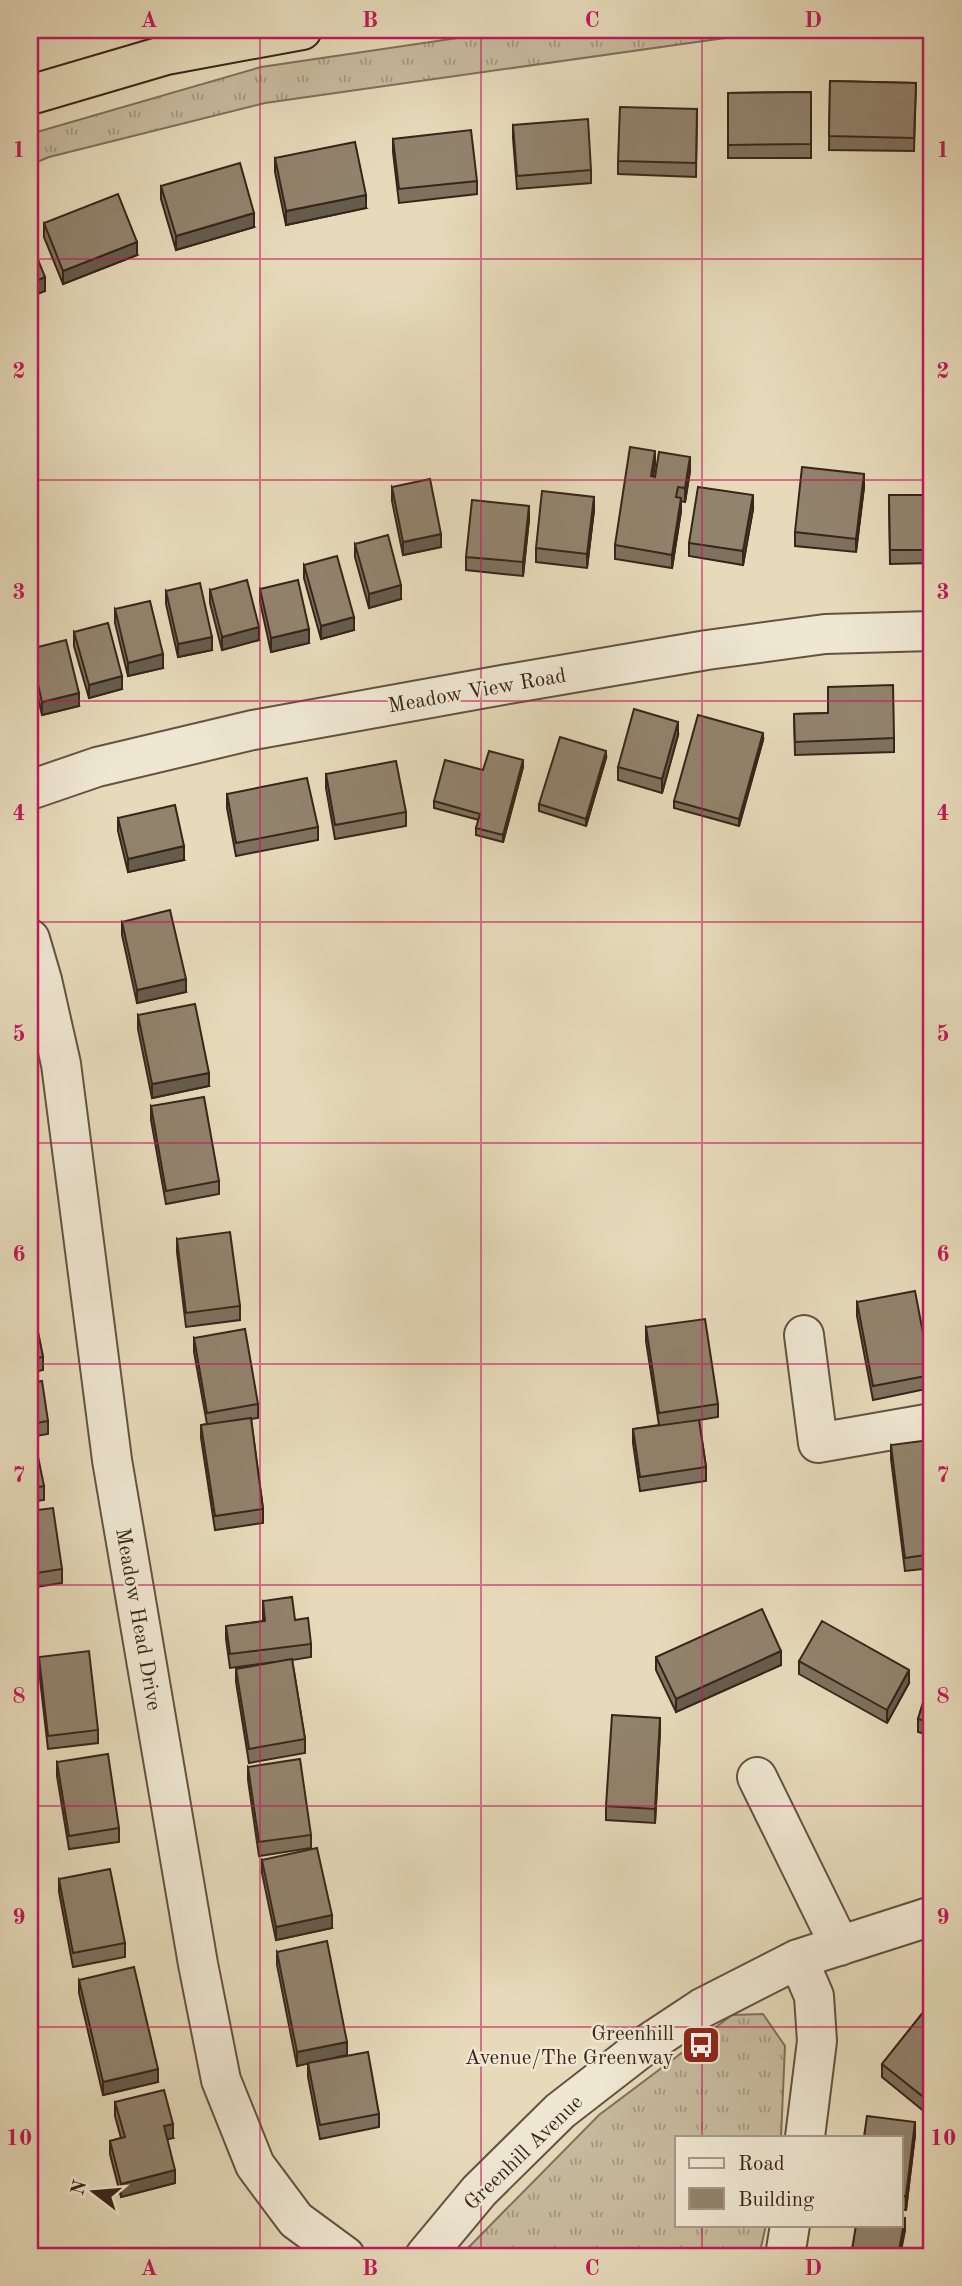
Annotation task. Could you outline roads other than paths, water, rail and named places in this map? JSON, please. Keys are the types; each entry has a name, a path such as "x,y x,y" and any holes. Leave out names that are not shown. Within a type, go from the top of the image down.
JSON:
{"highway":[{"path":"30,95 166,55 302,30"}],"street":[{"name":"Meadow View Road","path":"30,790 97,767 253,730 494,687 707,650 825,634 932,631"},
{"name":"Meadow Head Drive","path":"30,939 61,1064 112,1460 198,1964 221,2080 255,2165 296,2220 345,2256"},
{"path":"804,1335 818,1443 932,1423"},
{"path":"757,1777 840,1946"},
{"name":"Greenhill Avenue","path":"425,2256 479,2191 560,2111 640,2049 702,2008 799,1959 932,1916"},
{"path":"799,1959 814,1996 817,2041 805,2136"},
{"path":"785,2256 790,2226"}],"place":[{"name":"Greenhill Avenue/The Greenway","path":"701,2045"}]}
